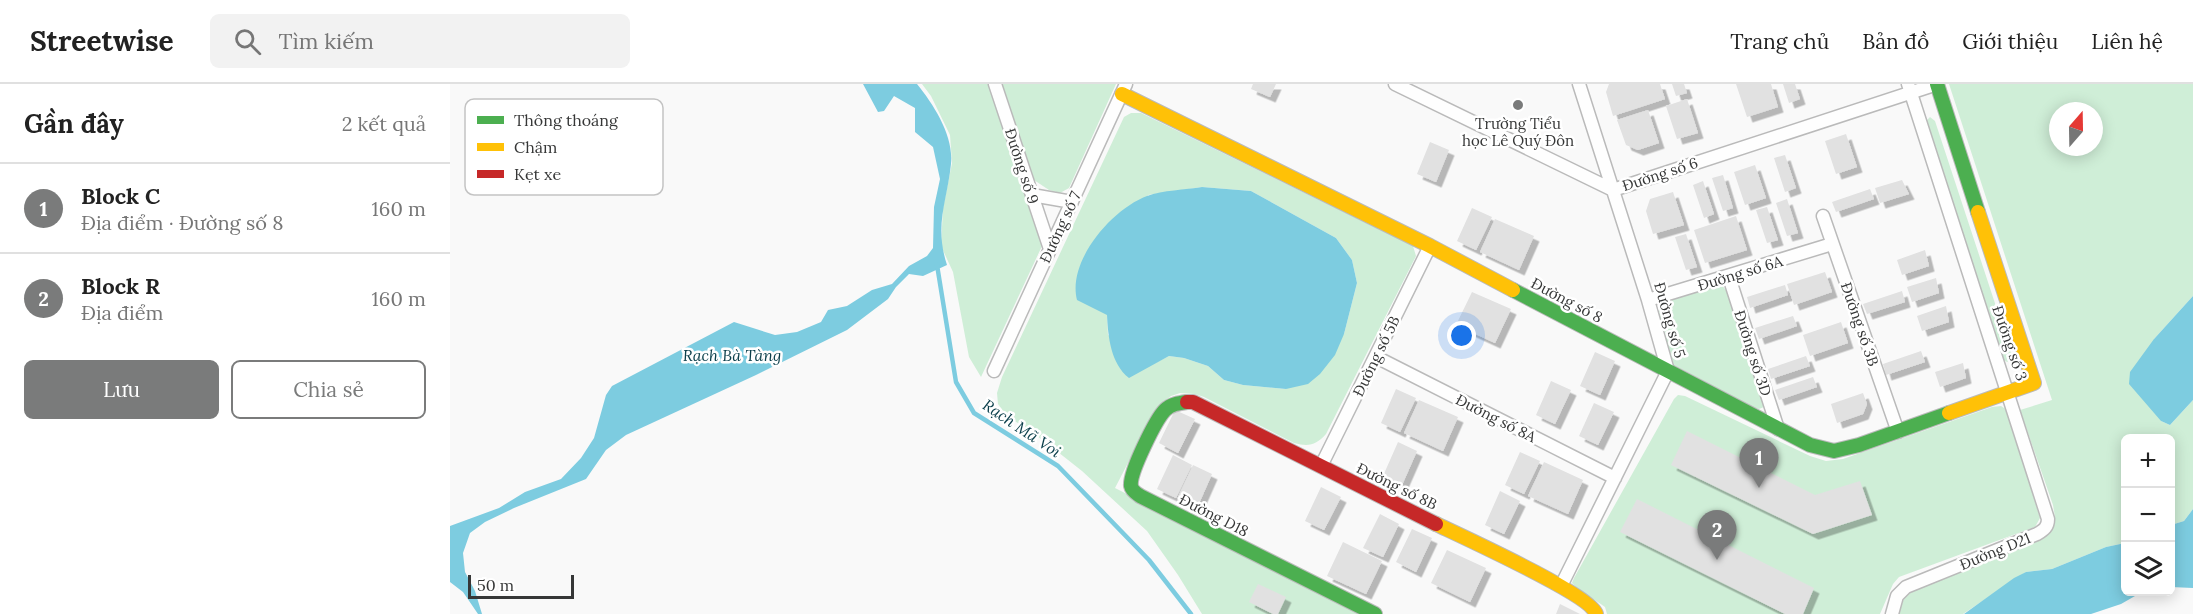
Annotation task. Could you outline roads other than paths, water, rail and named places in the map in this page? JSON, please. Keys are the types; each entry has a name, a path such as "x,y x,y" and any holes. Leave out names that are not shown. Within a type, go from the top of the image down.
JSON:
{"street":[{"name":"Đường số 9","path":"995,84 1050,249"},
{"name":"Đường số 6","path":"1395,84 1613,190 1910,88 1937,84"},
{"name":"Đường số 5","path":"1561,585 1668,371 1648,300 1579,84"},
{"name":"Đường số 3","path":"1910,88 2007,393 2034,383 1937,84"},
{"name":"Đường số 8","path":"1124,89 1810,444 1834,451 1859,445 2007,393"},
{"name":"Đường số 7","path":"994,371 1124,89"},
{"path":"1032,195 1072,202"},
{"name":"Đường số 3B","path":"1823,216 1898,432"},
{"name":"Đường số 6A","path":"1648,300 1832,244"},
{"name":"Đường số 5B","path":"1321,466 1430,246"},
{"name":"Đường số 3D","path":"1729,277 1778,429"},
{"name":"Đường số 8A","path":"1376,357 1615,478"},
{"name":"Đường D21","path":"1892,614 1897,596 1906,587 2045,530 2048,519 2007,393"},
{"name":"Đường số 8B","path":"1179,401 1192,402 1561,585 1591,605 1596,612"},
{"name":"Đường D18","path":"1179,401 1164,410 1160,416 1132,474 1131,487 1134,491 1375,614"}],"water":[{"name":"Rạch Bà Tàng","path":"863,84 917,84 941,121 951,153 941,225 943,251 947,265 923,276 909,274 888,299 847,330 626,435 606,450 586,479 514,508 485,522 470,533 463,553 465,572 475,591 482,614 478,614 463,592 450,582 450,526 499,508 525,492 561,479 581,458 594,438 606,395 612,386 734,322 775,335 797,332 821,322 828,310 847,306 872,290 892,284 909,266 927,256 933,248 934,207 940,179 933,147 915,132 915,108 894,96 884,111 878,112"},
{"path":"1202,187 1251,191 1336,238 1352,260 1357,283 1344,334 1335,355 1320,374 1308,384 1286,389 1243,385 1224,380 1208,366 1169,356 1129,378 1114,358 1107,315 1077,300 1076,285 1079,269 1086,253 1095,238 1120,212 1153,194"},
{"path":"2193,296 2193,400 2170,425 2161,421 2129,384 2130,372 2154,339"},
{"path":"2193,509 2193,588 2175,587 2175,524 2184,521"},
{"path":"2121,544 2121,596 2135,596 2121,604 2091,614 1964,614 2026,572 2052,569 2106,547"}],"waterway":[{"name":"Rạch Mã Voi","path":"937,265 956,382 974,413 1058,466 1149,560 1191,614"}],"place":[{"name":"Trường Tiểu học Lê Quý Đôn","path":"1518,105"},
{"name":"Block C","path":"1759,488"},
{"name":"Block R","path":"1717,560"}]}
